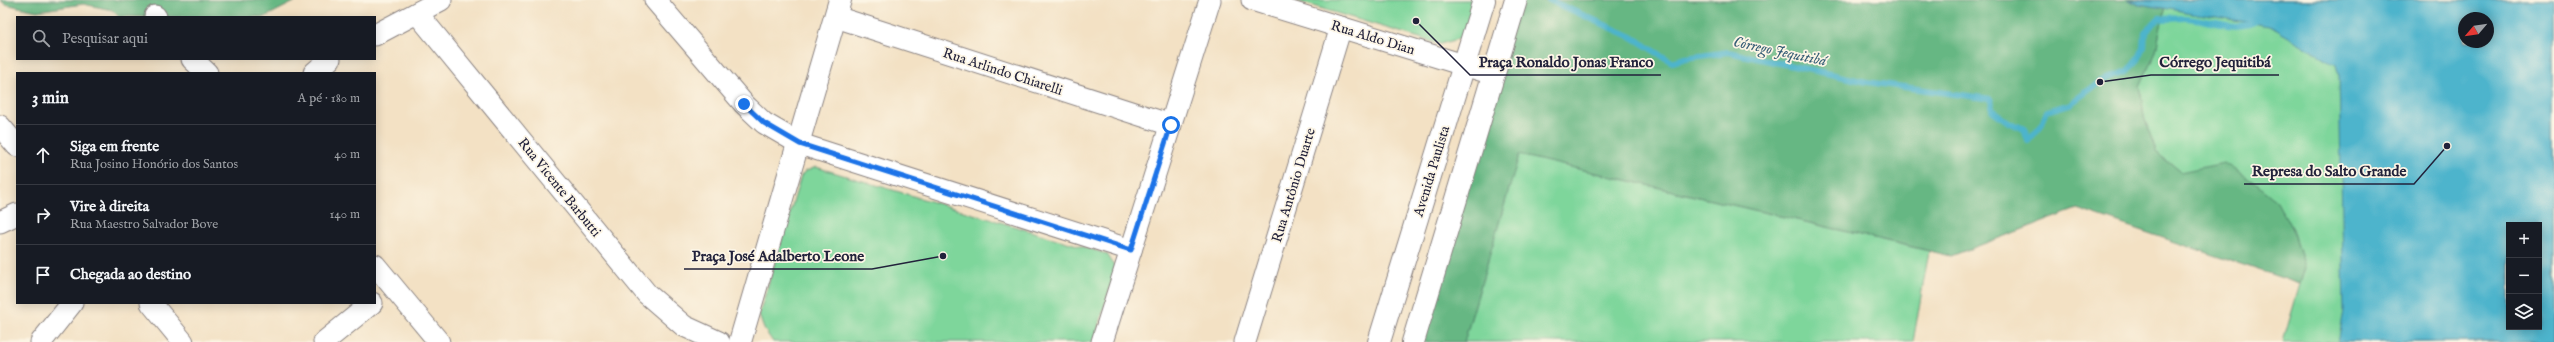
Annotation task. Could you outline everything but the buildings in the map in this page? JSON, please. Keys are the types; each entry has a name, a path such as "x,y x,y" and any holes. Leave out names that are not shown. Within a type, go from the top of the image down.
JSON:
{"street":[{"path":"376,34 441,0"},
{"path":"655,0 744,104 764,123 800,144 1131,250"},
{"path":"1102,342 1210,0"},
{"name":"Rua Aldo Dian","path":"1252,0 1493,74"},
{"name":"Avenida Paulista","path":"1379,342 1484,0"},
{"path":"1413,342 1516,0"},
{"path":"740,342 800,144 838,9"},
{"name":"Rua Arlindo Chiarelli","path":"838,9 1171,125"},
{"name":"Rua Vicente Barbutti","path":"417,13 647,294 684,326 719,342"},
{"name":"Rua Antônio Duarte","path":"1245,342 1341,27"},
{"path":"193,60 205,72"},
{"path":"315,72 329,60"},
{"path":"0,126 16,145"},
{"path":"0,222 16,214"},
{"path":"376,266 439,342"},
{"path":"376,299 392,286"},
{"path":"40,342 71,304"},
{"path":"152,304 183,342"},
{"path":"324,342 371,304"}],"green space":[{"path":"0,0 298,0 267,16 118,16 112,10 83,4 37,11 5,4"},
{"path":"1293,0 1477,0 1462,38 1440,44"},
{"path":"1516,0 2166,0 2156,51 2140,86 2144,117 2156,152 2180,172 2224,163 2252,181 2277,201 2294,233 2305,267 2300,284 2077,209 1951,256 1519,155 1464,342 1413,342"},
{"path":"2166,0 2554,0 2554,342 2283,342 2305,267 2294,233 2277,202 2252,181 2180,172 2156,152 2144,117 2140,86 2156,51"},
{"path":"1519,155 1929,251 1913,342 1464,342"},
{"path":"816,167 1107,254 1114,265 1114,275 1094,342 773,342 764,329 759,315 801,176 804,172"}],"water":[{"path":"2141,0 2554,0 2554,342 2338,342 2344,311 2339,76 2336,65 2270,26 2127,2"}],"waterway":[{"name":"Córrego Jequitibá","path":"1549,0 1632,37 1672,62 1686,58 1728,52 1867,82 1991,99 1992,110 2007,121 2024,129 2028,141 2042,124 2047,111 2070,104 2100,82 2127,71 2138,60 2144,47 2145,32 2159,18 2184,18 2231,26 2241,26 2258,20"}],"place":[{"name":"Praça Ronaldo Jonas Franco","path":"1416,21"},
{"name":"Córrego Jequitibá","path":"2100,82"},
{"name":"Represa do Salto Grande","path":"2447,146"},
{"name":"Praça José Adalberto Leone","path":"943,256"}],"route":[{"path":"744,104 764,123 800,144 1131,250 1171,125"}]}
